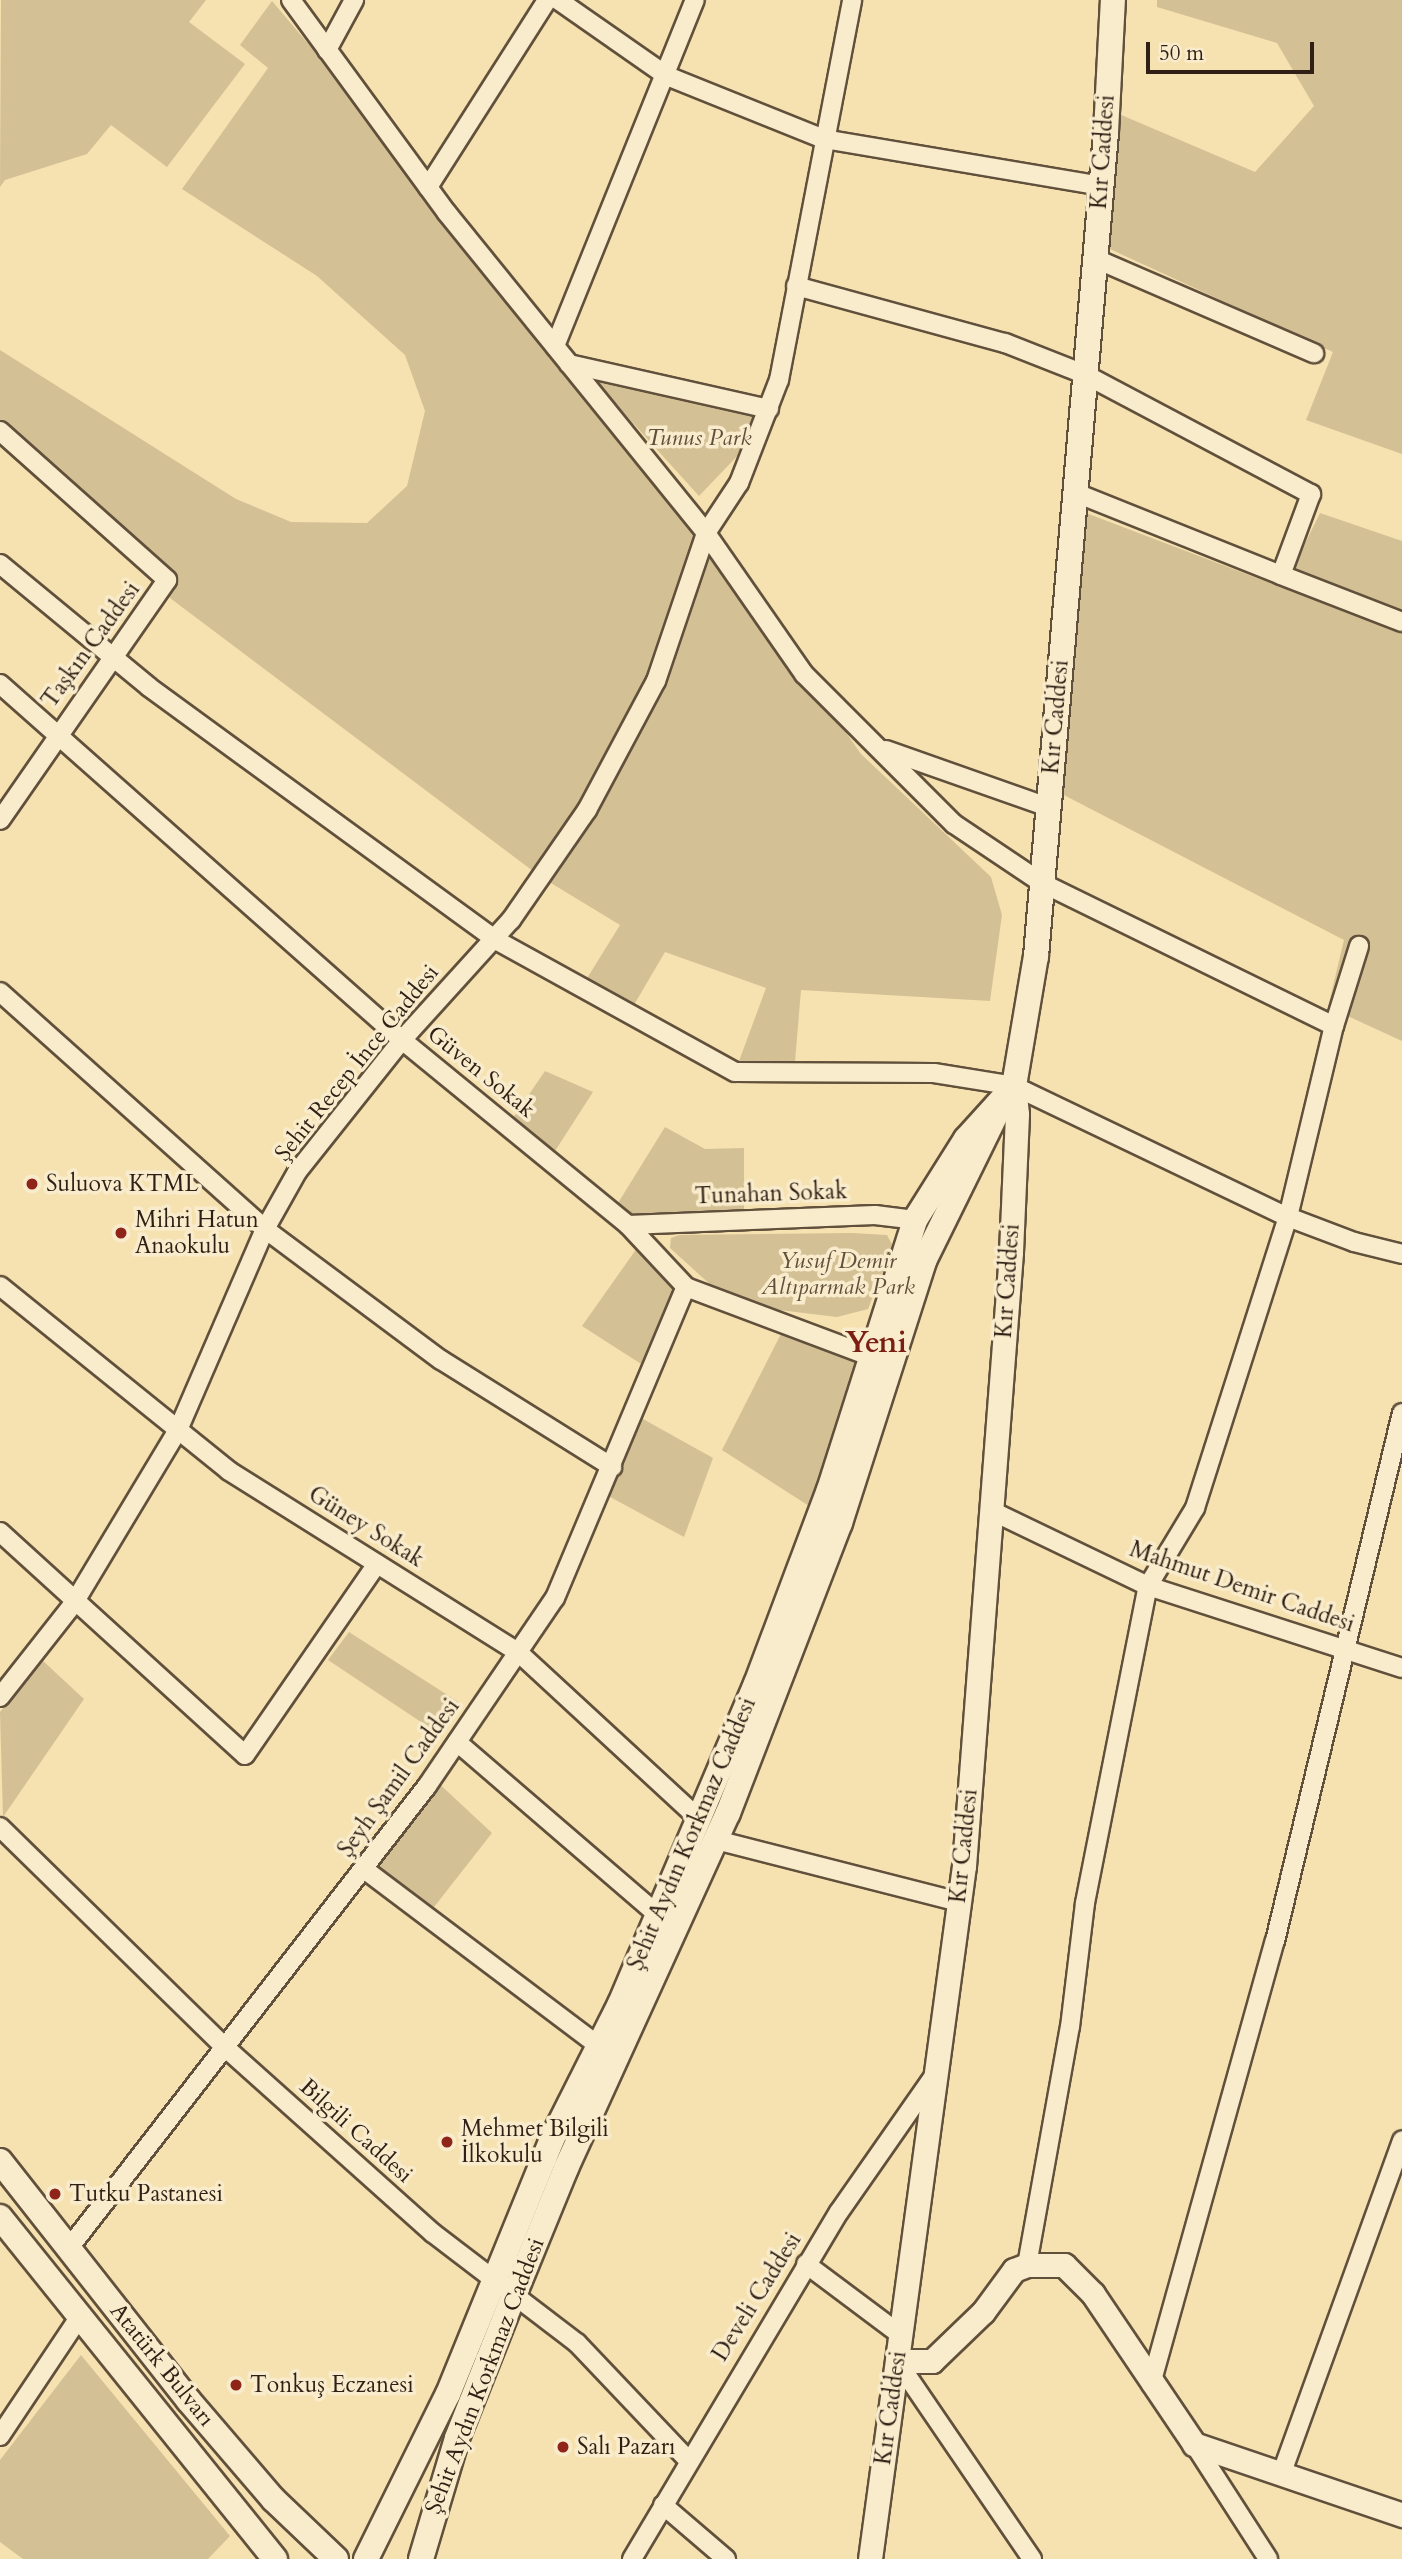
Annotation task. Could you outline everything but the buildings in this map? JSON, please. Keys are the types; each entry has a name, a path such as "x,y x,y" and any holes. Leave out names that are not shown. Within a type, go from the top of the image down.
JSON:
{"main road":[{"name":"Kır Caddesi","path":"1013,1086 1036,956 1101,186 1113,0"},
{"name":"Şehit Aydın Korkmaz Caddesi","path":"366,2559 566,2168 716,1839 833,1542 924,1261 999,1107 1013,1086"},
{"name":"Şehit Aydın Korkmaz Caddesi","path":"421,2559 553,2137 599,2046 756,1684 829,1490 915,1220 966,1139 999,1107"},
{"name":"Atatürk Bulvarı","path":"0,2161 273,2499 336,2559"},
{"name":"Atatürk Bulvarı","path":"0,2217 275,2559"}],"street":[{"path":"291,0 428,187 706,533 804,674 882,749 954,824 1042,883 1334,1026"},
{"path":"327,50 354,0"},
{"path":"428,187 547,0"},
{"path":"558,0 667,76 824,139 1101,186"},
{"path":"555,346 667,76 695,0"},
{"name":"Şehit Recep İnce Caddesi","path":"0,1697 74,1603 178,1430 265,1229 297,1172 402,1040 494,939 587,810 656,681 706,533 738,483 769,410 852,0"},
{"path":"1094,258 1314,353"},
{"path":"796,286 1005,343 1084,374 1311,494 1281,575"},
{"path":"569,363 769,410"},
{"name":"Taşkın Caddesi","path":"0,431 167,580 56,735 0,820"},
{"path":"1074,492 1402,622"},
{"path":"0,564 111,658 494,939 735,1072 934,1073 1013,1086 1288,1217 1354,1242 1402,1254"},
{"name":"Güven Sokak","path":"0,684 402,1040 628,1225 686,1287 870,1356"},
{"path":"882,749 1048,807"},
{"path":"1027,2265 1070,2027 1085,1903 1148,1586 1195,1508 1288,1217 1334,1026 1359,946"},
{"path":"0,992 265,1229 441,1360 612,1467"},
{"name":"Kır Caddesi","path":"870,2559 959,1902 1011,1252 1017,1114 1013,1086"},
{"name":"Tunahan Sokak","path":"628,1225 875,1215 915,1220"},
{"name":"Güney Sokak","path":"0,1286 229,1471 518,1652 698,1818"},
{"name":"Şeyh Şamil Caddesi","path":"69,2248 227,2049 364,1869 457,1742 555,1598 686,1287"},
{"path":"1151,2384 1275,1941 1402,1413"},
{"name":"Mahmut Demir Caddesi","path":"992,1511 1148,1586 1402,1668"},
{"path":"0,1532 74,1603 245,1755 377,1564"},
{"path":"457,1742 658,1914"},
{"name":"Bilgili Caddesi","path":"0,1827 227,2049 433,2233 577,2343 689,2460"},
{"path":"716,1839 959,1902"},
{"path":"364,1869 599,2046"},
{"name":"Develi Caddesi","path":"632,2559 806,2264 938,2069"},
{"path":"1281,2475 1402,2140"},
{"path":"806,2264 901,2335"},
{"path":"897,2361 932,2361 983,2312 1014,2270 1027,2265 1064,2265 1093,2294 1268,2559"},
{"path":"0,2436 80,2316"},
{"path":"897,2361 1032,2559"},
{"path":"1194,2444 1402,2515"},
{"path":"663,2505 726,2559"}],"green space":[{"path":"1,0 206,0 189,22 245,64 167,167 111,125 87,154 5,180 0,187"},
{"path":"1157,0 1402,0 1402,454 1306,420 1333,352 1110,249 1119,114 1255,172 1314,106 1277,43 1157,7"},
{"path":"272,1 415,170 706,533 861,754 991,877 1002,915 990,1001 801,990 794,1074 735,1072 766,988 665,952 628,1015 581,988 620,925 541,877 170,598 167,580 0,432 0,350 236,499 291,522 367,523 407,486 425,411 405,355 317,276 182,189 268,68 240,45"},
{"name":"Tunus Park","path":"585,370 762,411 744,449 699,496"},
{"path":"1086,513 1283,588 1320,513 1402,541 1402,1041 1328,1007 1344,940 1060,793"},
{"path":"545,1071 593,1092 555,1151 513,1118"},
{"path":"665,1127 705,1149 744,1148 744,1210 631,1218 618,1203"},
{"name":"Yusuf Demir Altıparmak Park","path":"679,1235 887,1235 893,1246 868,1309 837,1317 771,1309 713,1287 670,1248 671,1238"},
{"path":"642,1241 686,1287 652,1371 582,1326"},
{"path":"785,1326 870,1356 820,1513 722,1450"},
{"path":"634,1414 713,1458 684,1537 601,1492"},
{"path":"349,1632 460,1703 439,1734 328,1660"},
{"path":"42,1660 84,1699 3,1817 0,1712"},
{"path":"433,1778 492,1833 427,1916 364,1869"},
{"path":"81,2355 230,2536 208,2559 23,2559 0,2542 0,2460"}],"place":[{"name":"Suluova KTML","path":"32,1184"},
{"name":"Mihri Hatun Anaokulu","path":"121,1233"},
{"name":"Mehmet Bilgili İlkokulu","path":"447,2142"},
{"name":"Tutku Pastanesi","path":"55,2194"},
{"name":"Tonkuş Eczanesi","path":"236,2385"},
{"name":"Salı Pazarı","path":"563,2447"}],"district":[{"name":"Yeni","path":"876,1343"}]}
